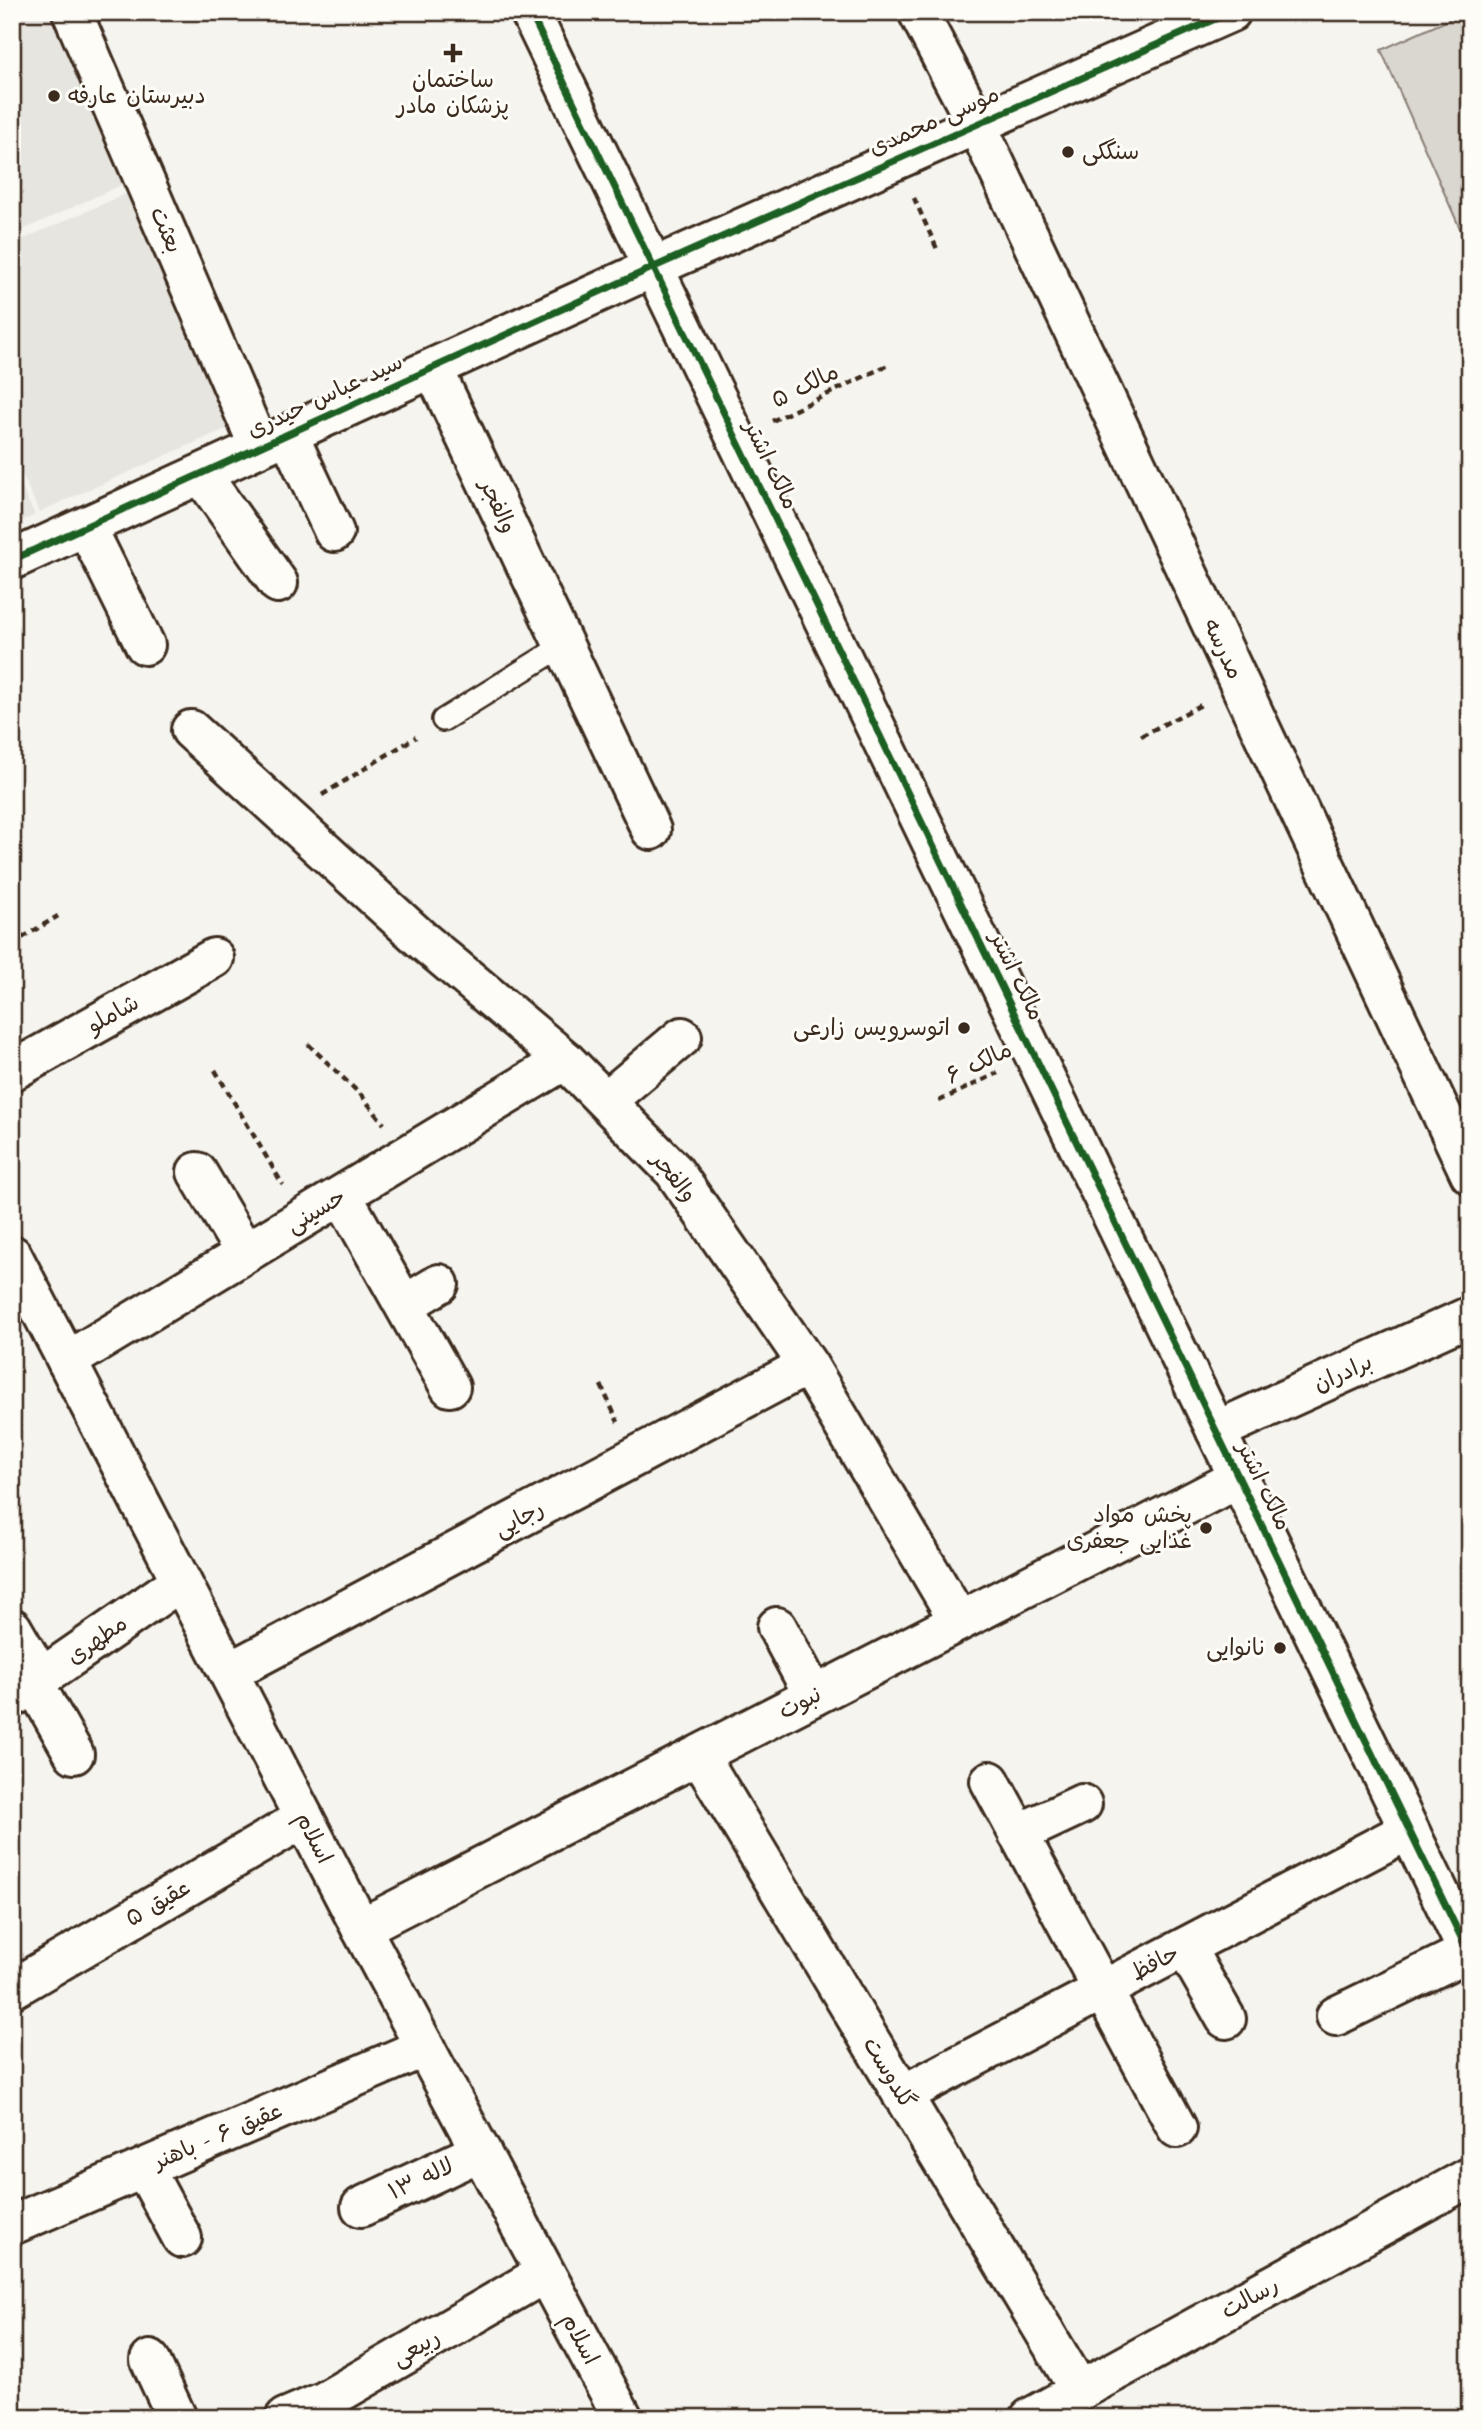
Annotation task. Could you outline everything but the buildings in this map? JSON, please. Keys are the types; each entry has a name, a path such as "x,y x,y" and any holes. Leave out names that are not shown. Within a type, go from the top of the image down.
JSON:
{"street":[{"name":"بعثت","path":"72,12 274,441 334,532"},
{"name":"مالک اشتر","path":"530,12 1469,1954"},
{"name":"مدرسه","path":"918,12 976,123 1470,1174"},
{"name":"موسی محمدی","path":"654,267 1231,12"},
{"name":"سید عباس حیدری","path":"12,560 654,267"},
{"name":"والفجر","path":"433,368 651,830"},
{"path":"201,474 278,583"},
{"path":"86,526 145,645"},
{"name":"والفجر","path":"191,730 422,940 565,1060 674,1171 808,1365 959,1621"},
{"name":"شاملو","path":"12,1071 214,958"},
{"path":"606,1101 682,1037"},
{"name":"حسینی","path":"67,1361 565,1060"},
{"path":"197,1172 245,1254"},
{"path":"342,1195 450,1387"},
{"name":"اسلام","path":"15,1266 361,1928 623,2418"},
{"path":"404,1306 439,1284"},
{"name":"برادران","path":"1216,1431 1470,1316"},
{"name":"رجایی","path":"229,1672 808,1365"},
{"name":"نبوت","path":"361,1928 1238,1478"},
{"name":"مطهری","path":"29,1686 181,1581"},
{"path":"777,1627 814,1696"},
{"path":"12,1628 29,1686 74,1754"},
{"name":"گلدوست","path":"699,1755 1080,2391"},
{"path":"990,1781 1177,2128"},
{"path":"1018,1834 1082,1804"},
{"name":"عقیق ۵","path":"12,1989 304,1818"},
{"name":"حافظ","path":"902,2095 1409,1830"},
{"path":"1185,1947 1226,2020"},
{"path":"1336,2016 1469,1954"},
{"name":"عقیق ۶ - باهنر","path":"12,2225 425,2047"},
{"name":"لاله ۱۳","path":"360,2207 481,2151"},
{"path":"144,2168 182,2238"},
{"name":"رسالت","path":"1030,2418 1470,2177"},
{"name":"ربیعی","path":"285,2418 329,2409 545,2273"},
{"path":"150,2360 177,2418"}],"lane":[{"path":"443,720 564,645"}],"path":[{"path":"895,159 937,249"},
{"path":"1141,736 1240,685"},
{"path":"287,817 443,720"},
{"path":"12,944 58,916"},
{"path":"308,1044 362,1096 408,1155"},
{"path":"215,1070 303,1218"}],"shaded area":[{"name":"دبیرستان عارفه","path":"12,12 57,12 134,179 12,235"},
{"path":"1470,12 1470,251 1381,50"},
{"path":"137,189 241,422 39,512 12,451 12,244"},
{"path":"12,468 35,515 12,526"}],"cycle path":[{"path":"530,12 1470,1956"},
{"path":"12,560 654,267 1231,12"}],"place":[{"name":"ساختمان پزشکان مادر","path":"453,53"},
{"name":"دبیرستان عارفه","path":"54,96"},
{"name":"سنگکی","path":"1068,152"},
{"name":"اتوسرویس زارعی","path":"964,1028"},
{"name":"پخش مواد غذایی جعفری","path":"1206,1528"},
{"name":"نانوایی","path":"1280,1648"}]}
